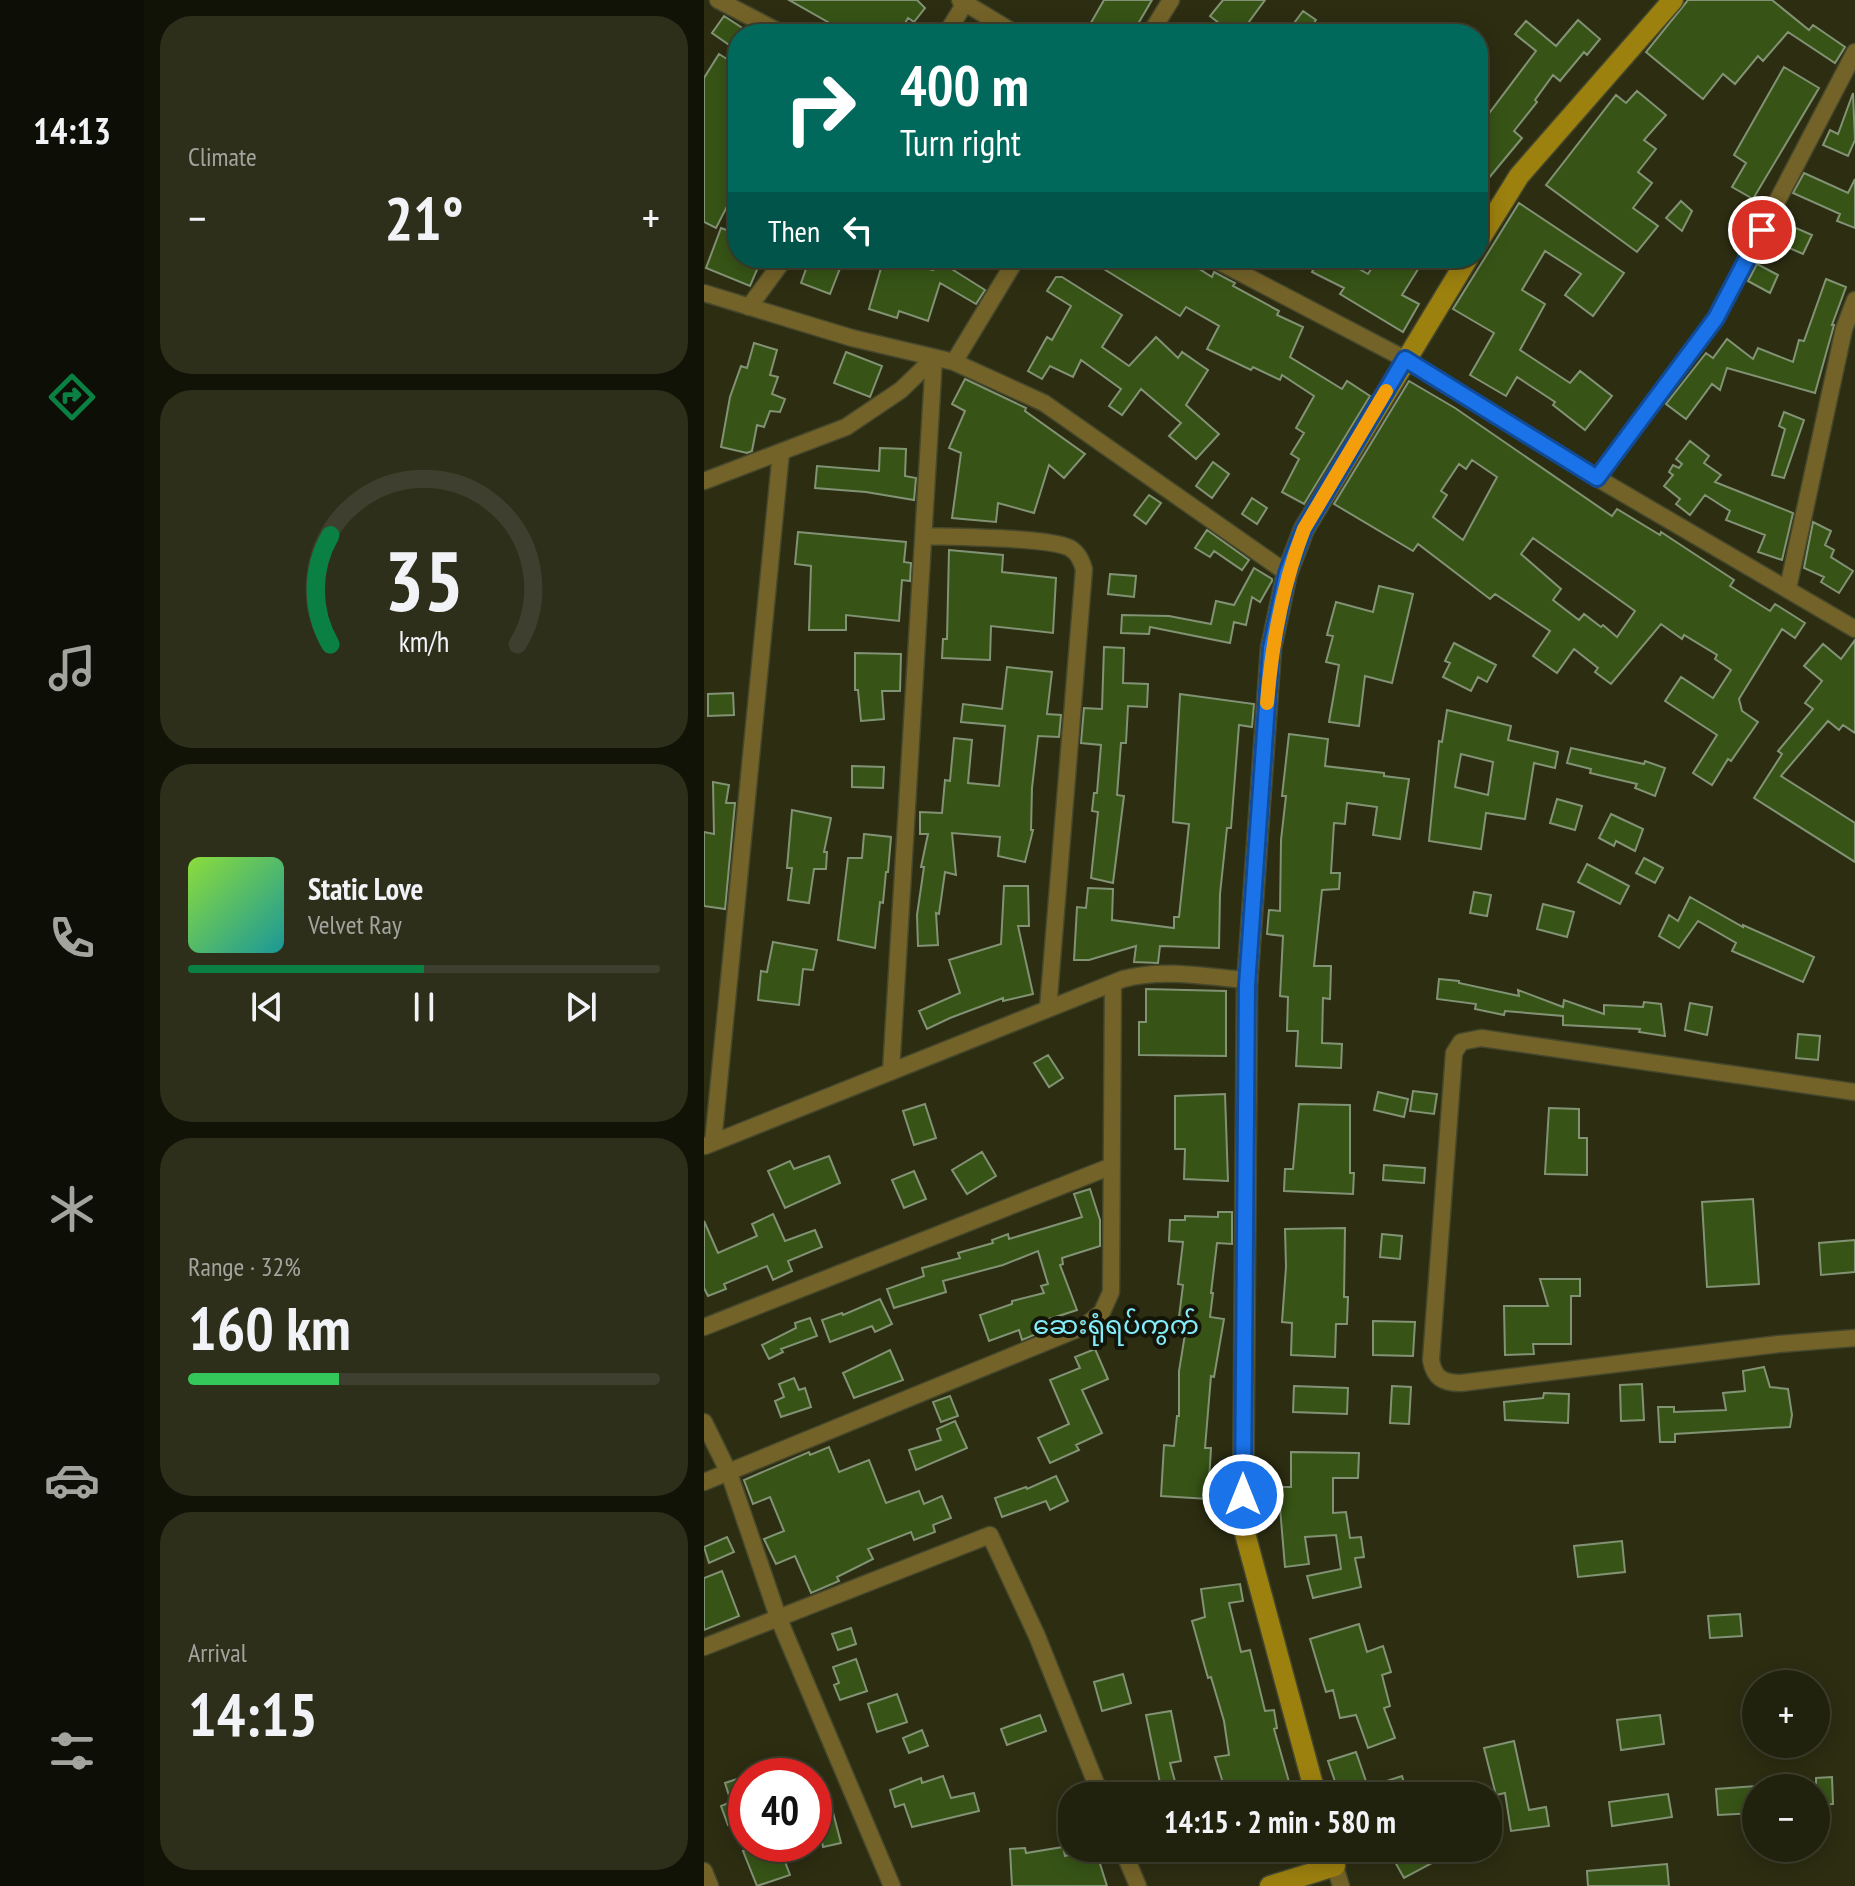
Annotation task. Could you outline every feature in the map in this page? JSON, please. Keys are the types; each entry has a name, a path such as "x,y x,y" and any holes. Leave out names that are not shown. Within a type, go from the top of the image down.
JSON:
{"street":[{"path":"718,0 764,24"},
{"path":"1156,24 1171,0"},
{"path":"951,24 964,1 1000,24"},
{"path":"1488,226 1519,176 1669,1"},
{"path":"1597,478 1716,318 1855,52"},
{"path":"749,307 778,268"},
{"path":"954,362 1011,268"},
{"path":"1231,268 1405,359 1597,478 1855,629"},
{"path":"1312,1782 1243,1526 1247,980 1271,648 1287,573 1304,529 1462,268"},
{"path":"704,293 852,338 954,362 1044,403 1287,573"},
{"path":"1788,588 1844,329 1855,300"},
{"path":"704,481 846,427 901,390 934,358"},
{"path":"891,1072 934,358"},
{"path":"781,452 709,1144 1113,983 1143,974 1247,980"},
{"path":"924,536 1047,542 1068,547 1079,556 1084,569 1048,1009"},
{"path":"704,1482 1085,1326 1096,1318 1111,1292 1113,983"},
{"path":"1855,1092 1481,1038 1461,1042 1454,1053 1431,1360 1433,1372 1439,1379 1461,1383 1779,1344 1855,1338"},
{"path":"704,1327 1112,1166"},
{"path":"704,1422 729,1473 778,1617 892,1886"},
{"path":"704,1647 990,1535 1037,1636 1095,1782"},
{"path":"1128,1862 1138,1886"},
{"path":"1270,1886 1335,1867"},
{"path":"704,1871 710,1886"}],"building":[{"path":"789,0 917,0 925,8 914,22 908,18 905,24 831,24"},
{"path":"1104,0 1152,0 1138,24 1090,24"},
{"path":"1223,0 1265,0 1247,24 1220,24 1210,16"},
{"path":"1688,0 1772,0 1809,30 1813,25 1845,47 1835,63 1788,32 1763,61 1758,56 1735,84 1723,74 1703,99 1646,52"},
{"path":"1303,11 1316,20 1313,24 1293,24"},
{"path":"724,16 736,24 728,24 728,44 712,33"},
{"path":"1578,20 1600,39 1587,55 1584,52 1560,81 1553,75 1514,131 1522,138 1488,179 1488,110 1490,112 1536,51 1515,34 1526,21 1556,46"},
{"path":"719,54 728,60 728,205 716,228 704,222 704,78"},
{"path":"1784,67 1819,88 1753,199 1732,187 1746,163 1734,155"},
{"path":"1637,91 1666,115 1644,140 1656,149 1638,172 1652,183 1633,208 1658,226 1637,252 1546,185 1616,95 1626,103"},
{"path":"1853,93 1855,140 1848,156 1823,145 1830,130 1838,134"},
{"path":"1804,173 1848,193 1855,179 1855,228 1837,221 1840,214 1793,193"},
{"path":"1681,201 1692,211 1682,231 1666,218"},
{"path":"1519,203 1624,273 1593,316 1565,295 1581,274 1545,251 1522,290 1545,304 1520,350 1570,383 1580,371 1612,396 1585,430 1553,405 1555,402 1517,377 1506,396 1470,375 1494,333 1453,309 1479,268 1488,268 1488,253"},
{"path":"1789,225 1812,235 1803,254 1780,244"},
{"path":"721,228 728,230 728,268 758,268 750,286 706,268"},
{"path":"1757,264 1778,275 1770,293 1748,281"},
{"path":"806,268 840,268 830,294 801,283"},
{"path":"881,268 950,268 985,290 976,304 940,283 928,321 899,311 897,318 869,309"},
{"path":"1102,268 1198,268 1212,277 1214,272 1279,311 1277,315 1303,327 1290,357 1342,389 1347,381 1370,396 1304,504 1282,492 1299,459 1291,454 1304,433 1296,428 1314,396 1282,375 1280,380 1253,367 1251,370 1207,349 1219,326 1186,307 1180,316"},
{"path":"1314,268 1358,268 1368,274 1372,268 1419,268 1402,295 1419,304 1403,332 1340,294 1344,288 1312,272"},
{"path":"1056,277 1062,277 1122,315 1102,347 1129,366 1156,337 1178,358 1182,352 1208,370 1186,405 1219,434 1196,459 1169,436 1181,423 1141,389 1122,415 1109,406 1121,389 1081,360 1073,377 1050,366 1042,379 1028,371 1047,337 1052,340 1071,306 1047,291"},
{"path":"1826,279 1846,287 1832,325 1815,393 1727,368 1720,390 1712,384 1686,419 1666,404 1706,353 1713,358 1727,339 1753,359 1758,348 1793,362 1799,340 1804,341"},
{"path":"754,343 777,350 770,375 778,377 772,394 785,399 780,412 770,411 764,427 757,425 752,451 747,453 721,447 730,397 741,366 747,368"},
{"path":"846,352 882,366 870,397 834,383"},
{"path":"965,379 1026,408 1025,411 1085,454 1064,478 1049,465 1034,513 998,503 996,522 952,518 961,453 949,448 965,411 952,404"},
{"path":"1409,381 1455,408 1612,516 1617,509 1660,535 1661,532 1734,580 1730,586 1770,611 1775,604 1805,623 1795,638 1782,629 1739,699 1742,711 1758,722 1731,761 1728,759 1712,785 1693,773 1717,735 1665,701 1681,677 1713,698 1731,670 1715,659 1717,655 1684,635 1682,639 1661,624 1611,684 1595,672 1598,668 1574,649 1557,673 1533,656 1550,631 1495,594 1490,599 1418,544 1413,551 1334,504","holes":["1472,460 1497,477 1463,540 1433,517 1447,495 1441,491 1459,464 1466,469","1533,538 1635,611 1617,637 1584,614 1579,620 1553,600 1561,589 1521,554"]},
{"path":"1784,412 1804,420 1784,478 1772,475 1785,429 1779,426"},
{"path":"1690,441 1709,456 1704,463 1721,475 1715,482 1793,513 1782,560 1758,552 1765,535 1726,520 1730,511 1705,495 1690,515 1676,504 1680,499 1664,486 1673,475 1669,472 1673,465 1679,468 1682,464 1676,459"},
{"path":"880,448 906,449 905,476 916,478 914,500 815,488 817,466 879,471"},
{"path":"1213,462 1229,474 1212,498 1196,486"},
{"path":"1149,495 1161,503 1146,524 1134,515"},
{"path":"1252,498 1267,508 1257,524 1242,514"},
{"path":"1813,522 1831,531 1825,545 1834,550 1831,557 1853,571 1839,593 1821,582 1824,577 1804,568"},
{"path":"1207,530 1249,560 1242,570 1214,551 1210,557 1195,548"},
{"path":"798,532 906,542 904,562 911,563 910,581 902,580 899,621 846,615 846,630 809,630 811,566 795,564"},
{"path":"949,550 1003,555 1002,572 1056,578 1053,633 991,626 990,660 942,658 943,639 947,639"},
{"path":"1254,568 1272,581 1260,602 1252,597 1246,625 1234,622 1230,643 1150,627 1149,634 1121,633 1122,615 1169,616 1211,624 1216,601 1234,605"},
{"path":"1110,574 1136,576 1134,597 1108,594"},
{"path":"1379,586 1413,594 1392,683 1365,676 1359,726 1329,722 1339,665 1326,662 1333,636 1327,635 1336,602 1373,612"},
{"path":"1855,640 1855,733 1843,725 1839,730 1828,721 1781,776 1855,823 1855,862 1754,798 1782,754 1778,751 1813,709 1805,703 1822,681 1804,666 1823,644 1841,659"},
{"path":"1454,643 1496,665 1487,682 1478,677 1471,691 1443,677 1450,663 1445,661"},
{"path":"1104,647 1124,648 1123,683 1148,684 1147,707 1128,706 1126,743 1121,743 1117,795 1124,796 1113,883 1091,878 1098,812 1092,811 1094,793 1097,793 1101,745 1081,743 1084,708 1102,709"},
{"path":"855,653 901,654 900,691 882,691 884,719 861,721 858,690 855,690"},
{"path":"1007,667 1052,672 1047,714 1061,715 1059,737 1038,736 1032,788 1033,830 1025,862 998,856 1000,837 952,833 956,875 945,872 939,914 936,913 938,945 918,946 917,915 924,867 921,867 928,834 920,834 920,812 942,813 945,780 950,781 954,738 972,740 968,783 999,786 1005,726 961,722 963,704 1002,709"},
{"path":"733,693 734,715 708,716 708,694"},
{"path":"1180,694 1254,704 1252,727 1239,725 1231,828 1227,828 1220,894 1219,948 1160,946 1158,963 1134,962 1136,946 1089,960 1074,960 1077,907 1086,908 1088,888 1113,889 1112,920 1174,928 1174,917 1179,917 1189,824 1173,822"},
{"path":"1447,710 1511,726 1508,740 1558,752 1555,768 1534,763 1525,819 1486,813 1481,849 1429,841 1439,741 1442,742","holes":["1461,754 1493,762 1488,795 1455,787"]},
{"path":"1289,734 1328,739 1325,766 1409,779 1400,839 1373,835 1377,807 1347,803 1345,824 1334,823 1331,873 1340,873 1339,889 1322,890 1314,966 1331,966 1330,999 1323,998 1322,1043 1342,1044 1341,1068 1296,1066 1298,1031 1287,1031 1288,997 1280,996 1283,936 1267,934 1269,910 1280,911 1281,840 1286,796 1282,796"},
{"path":"1571,748 1644,764 1645,761 1665,768 1655,796 1635,788 1637,784 1590,773 1591,769 1567,763"},
{"path":"852,766 884,767 883,788 852,787"},
{"path":"713,782 729,785 726,803 735,803 725,909 704,906 704,832 714,834"},
{"path":"1557,799 1582,806 1575,830 1550,823"},
{"path":"792,810 831,818 824,852 827,852 826,869 814,869 809,903 788,900 792,868 787,868"},
{"path":"1611,814 1643,829 1635,851 1616,841 1614,846 1599,838"},
{"path":"864,834 891,837 875,948 838,940 848,858 862,858"},
{"path":"1644,858 1663,868 1655,883 1636,873"},
{"path":"1587,864 1629,886 1620,904 1578,882"},
{"path":"1004,886 1028,886 1029,926 1018,926 1033,994 1003,1001 1003,998 927,1029 919,1011 960,993 949,960 1001,944"},
{"path":"1474,892 1491,895 1487,916 1470,913"},
{"path":"1690,897 1743,927 1814,957 1803,982 1732,951 1736,943 1698,921 1679,948 1659,936 1669,915 1678,921"},
{"path":"1543,904 1574,912 1567,937 1537,929"},
{"path":"773,942 817,950 813,970 803,969 799,1005 758,1000 761,971 767,972"},
{"path":"1439,979 1519,996 1518,990 1563,1007 1564,1000 1604,1014 1604,1005 1643,1007 1644,1002 1661,1004 1665,1036 1639,1032 1640,1029 1563,1025 1563,1016 1505,1011 1504,1015 1475,1009 1476,1004 1437,999"},
{"path":"1146,989 1226,991 1226,1056 1139,1055 1139,1022 1146,1022"},
{"path":"1690,1003 1712,1007 1707,1035 1685,1030"},
{"path":"1798,1034 1820,1036 1818,1060 1796,1058"},
{"path":"1048,1055 1063,1078 1049,1087 1034,1063"},
{"path":"1413,1091 1437,1094 1434,1114 1410,1111"},
{"path":"1378,1092 1408,1099 1404,1117 1374,1110"},
{"path":"1225,1094 1228,1181 1184,1179 1185,1149 1175,1149 1175,1096"},
{"path":"925,1104 936,1138 914,1145 903,1111"},
{"path":"1299,1104 1350,1105 1353,1194 1284,1191 1285,1169 1293,1169"},
{"path":"1549,1108 1579,1109 1579,1138 1587,1138 1587,1175 1545,1174"},
{"path":"982,1152 996,1176 967,1194 952,1170"},
{"path":"829,1156 840,1183 785,1208 768,1171 790,1161 794,1169"},
{"path":"1384,1165 1425,1168 1424,1183 1383,1180"},
{"path":"914,1171 926,1199 904,1208 892,1180"},
{"path":"1090,1189 1100,1220 1100,1246 1062,1258 1063,1264 1060,1265 1077,1310 1043,1321 1046,1330 1022,1340 1019,1330 989,1341 980,1315 1012,1304 1012,1301 1044,1293 1041,1286 1048,1284 1038,1251 1003,1265 943,1281 946,1292 894,1308 887,1289 924,1276 922,1268 960,1258 958,1253 993,1243 992,1240 1008,1234 1009,1239 1082,1217 1074,1194"},
{"path":"1753,1199 1759,1284 1707,1287 1702,1202"},
{"path":"1218,1212 1232,1212 1232,1244 1217,1243 1211,1293 1210,1317 1224,1319 1214,1377 1211,1376 1205,1448 1211,1448 1208,1499 1161,1496 1164,1445 1174,1446 1179,1416 1179,1371 1185,1334 1177,1333 1183,1285 1178,1284 1183,1242 1169,1241 1170,1220 1185,1220 1185,1216 1218,1217"},
{"path":"773,1214 785,1241 815,1230 822,1247 788,1261 792,1271 773,1280 767,1266 724,1284 726,1289 708,1296 704,1288 704,1221 718,1253 757,1236 752,1224"},
{"path":"1345,1228 1344,1297 1348,1297 1347,1324 1336,1324 1335,1357 1291,1355 1292,1323 1282,1322 1285,1229"},
{"path":"1382,1234 1402,1236 1400,1259 1380,1257"},
{"path":"1855,1240 1855,1272 1821,1275 1819,1243"},
{"path":"1540,1279 1580,1279 1580,1296 1571,1296 1571,1344 1533,1344 1534,1354 1505,1355 1504,1306 1548,1306"},
{"path":"880,1299 892,1324 875,1332 872,1326 830,1342 822,1320 843,1315"},
{"path":"810,1318 817,1336 781,1349 783,1352 769,1359 762,1345 796,1328 795,1323"},
{"path":"1373,1321 1415,1322 1413,1356 1373,1355"},
{"path":"1095,1349 1108,1379 1082,1390 1102,1433 1076,1445 1079,1450 1050,1463 1038,1438 1069,1424 1050,1380 1080,1368 1075,1357"},
{"path":"890,1350 903,1380 854,1398 843,1373"},
{"path":"1764,1367 1770,1387 1788,1389 1792,1415 1790,1427 1675,1434 1675,1442 1660,1442 1658,1407 1674,1407 1674,1412 1726,1410 1723,1393 1745,1391 1743,1371"},
{"path":"794,1378 799,1390 805,1388 811,1407 781,1417 775,1401 784,1397 779,1384"},
{"path":"1642,1384 1644,1420 1621,1421 1620,1385"},
{"path":"1294,1386 1348,1388 1347,1414 1293,1412"},
{"path":"1392,1386 1411,1387 1409,1424 1390,1423"},
{"path":"1544,1393 1569,1394 1568,1423 1505,1420 1504,1402 1543,1398"},
{"path":"950,1396 958,1416 941,1422 933,1402"},
{"path":"955,1421 967,1448 916,1470 909,1450 941,1440 937,1429"},
{"path":"829,1447 839,1472 869,1460 886,1503 919,1491 924,1504 942,1496 951,1518 933,1525 935,1532 914,1540 911,1532 868,1549 873,1559 837,1577 839,1581 811,1593 795,1556 776,1564 764,1539 784,1531 770,1497 753,1504 744,1480 809,1452 810,1455"},
{"path":"1291,1452 1359,1453 1358,1478 1333,1478 1333,1513 1346,1512 1350,1538 1361,1537 1364,1557 1355,1558 1361,1587 1313,1598 1307,1576 1341,1569 1336,1535 1305,1537 1309,1564 1285,1567 1280,1508 1266,1508 1266,1487 1291,1487"},
{"path":"1056,1476 1068,1501 1050,1510 1046,1501 1002,1517 995,1498"},
{"path":"727,1537 734,1552 709,1563 704,1547"},
{"path":"1622,1541 1625,1572 1578,1577 1574,1546"},
{"path":"722,1571 739,1616 704,1630 704,1578"},
{"path":"1240,1584 1243,1601 1229,1603 1241,1652 1250,1650 1265,1711 1274,1710 1277,1728 1274,1729 1289,1782 1223,1782 1215,1757 1229,1755 1224,1721 1192,1621 1205,1617 1201,1589"},
{"path":"1740,1614 1742,1636 1710,1638 1708,1616"},
{"path":"1359,1624 1367,1652 1383,1646 1391,1672 1382,1675 1390,1706 1384,1708 1395,1738 1368,1748 1356,1715 1340,1718 1333,1690 1326,1692 1310,1639"},
{"path":"851,1628 856,1644 838,1650 832,1634"},
{"path":"856,1659 867,1691 840,1700 834,1685 839,1683 833,1667"},
{"path":"1123,1674 1131,1703 1102,1711 1094,1682"},
{"path":"897,1694 907,1722 877,1732 868,1704"},
{"path":"1171,1711 1181,1761 1170,1763 1175,1782 1160,1782 1146,1715"},
{"path":"1040,1715 1046,1731 1007,1745 1001,1729"},
{"path":"1660,1715 1664,1744 1621,1750 1617,1720"},
{"path":"922,1730 928,1746 909,1753 903,1738"},
{"path":"1514,1741 1529,1810 1546,1807 1549,1826 1511,1831 1502,1782 1493,1782 1484,1748"},
{"path":"1356,1752 1366,1782 1335,1782 1328,1761"},
{"path":"943,1776 951,1798 974,1793 979,1811 912,1827 904,1804 895,1807 890,1790 921,1778 922,1783"},
{"path":"1402,1776 1404,1782 1383,1782"},
{"path":"1830,1777 1833,1804 1830,1804"},
{"path":"1742,1787 1742,1814 1718,1815 1716,1789"},
{"path":"1668,1794 1672,1817 1612,1826 1609,1802"},
{"path":"728,1803 728,1825 721,1806"},
{"path":"832,1808 841,1843 832,1845"},
{"path":"1025,1848 1026,1853 1058,1848 1058,1862 1099,1862 1107,1886 1012,1886 1010,1849"},
{"path":"747,1862 785,1862 790,1875 757,1886"},
{"path":"1395,1862 1434,1862 1404,1878"},
{"path":"1667,1864 1669,1886 1588,1886 1587,1871"}],"slow traffic":[{"path":"1267,703 1271,648 1287,573 1295,551 1304,529 1386,391"}],"district":[{"name":"ဆေးရုံရပ်ကွက်","path":"1116,1325"}],"route":[{"path":"1243,1495 1247,985 1271,648 1287,573 1304,529 1405,359 1597,478 1716,318 1762,230"}]}
